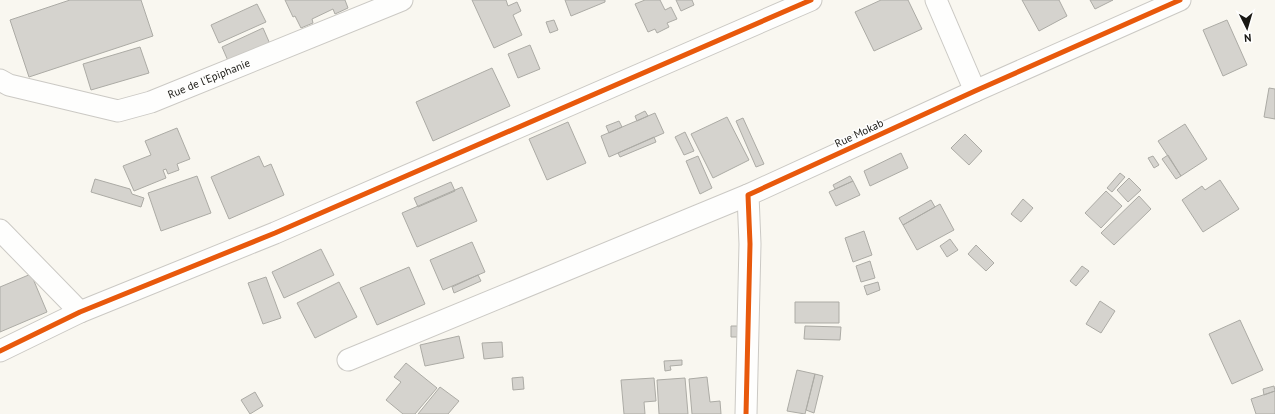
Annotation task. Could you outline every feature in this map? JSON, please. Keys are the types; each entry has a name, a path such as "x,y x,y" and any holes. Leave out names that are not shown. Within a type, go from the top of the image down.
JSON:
{"street":[{"name":"Rue de l'Epiphanie","path":"5,82 118,111 151,102 402,0"},
{"path":"0,351 80,312 275,233 811,0"},
{"path":"936,0 975,91"},
{"name":"Rue Mokab","path":"348,360 748,195 975,91 1180,0"},
{"path":"746,414 750,244 748,195"},
{"path":"0,230 80,312"}],"building":[{"path":"70,0 141,0 153,36 29,77 10,20"},
{"path":"285,0 345,0 348,8 335,14 333,9 312,19 313,23 301,28 295,16 293,17"},
{"path":"472,0 506,0 508,6 517,2 521,11 513,15 522,35 494,48"},
{"path":"565,0 605,0 605,2 571,16"},
{"path":"645,0 660,0 665,10 671,7 677,19 667,23 669,27 657,33 655,29 648,32 635,4"},
{"path":"676,0 692,0 694,5 681,11"},
{"path":"881,0 908,0 922,29 874,51 855,12"},
{"path":"1022,0 1059,0 1067,16 1039,31"},
{"path":"1090,0 1113,0 1095,9"},
{"path":"257,4 266,22 219,43 211,25"},
{"path":"554,20 558,30 550,33 546,22"},
{"path":"1227,20 1247,65 1223,76 1203,30"},
{"path":"263,28 270,44 229,63 222,47"},
{"path":"530,45 540,69 518,78 508,54"},
{"path":"140,47 149,73 91,90 83,64"},
{"path":"492,68 510,106 433,141 416,102"},
{"path":"1269,88 1275,89 1275,119 1264,117"},
{"path":"645,111 648,116 637,121 635,116"},
{"path":"655,113 664,133 609,157 601,136"},
{"path":"727,117 749,160 713,178 691,134"},
{"path":"743,118 764,164 756,167 736,121"},
{"path":"619,121 622,127 609,133 606,126"},
{"path":"568,122 586,163 547,180 529,139"},
{"path":"1185,124 1207,159 1181,176 1158,141"},
{"path":"177,128 190,159 177,164 179,170 168,174 166,169 163,170 166,178 134,191 123,166 151,155 145,141"},
{"path":"685,132 694,151 684,155 675,137"},
{"path":"965,134 982,151 969,165 951,148"},
{"path":"654,137 656,142 620,157 618,153"},
{"path":"901,153 908,168 870,186 864,171"},
{"path":"1168,155 1181,176 1176,179 1162,159"},
{"path":"259,156 264,167 271,164 284,195 229,219 211,177"},
{"path":"698,156 712,188 700,194 686,161"},
{"path":"1153,156 1159,165 1154,168 1148,158"},
{"path":"1120,173 1125,177 1112,192 1107,188"},
{"path":"197,176 211,213 161,231 148,193"},
{"path":"850,176 853,181 835,189 833,185"},
{"path":"1129,178 1141,190 1128,202 1117,190"},
{"path":"95,179 130,189 132,194 144,198 141,207 91,192"},
{"path":"1220,180 1239,209 1203,232 1182,200 1202,186 1205,190"},
{"path":"853,181 860,195 836,206 829,192"},
{"path":"451,182 455,191 418,207 414,198"},
{"path":"462,187 477,221 417,247 402,213"},
{"path":"1106,191 1122,206 1101,228 1085,213"},
{"path":"1139,196 1151,209 1114,245 1101,233"},
{"path":"1023,199 1033,208 1021,222 1011,214"},
{"path":"931,200 935,207 903,225 899,218"},
{"path":"940,204 954,230 917,250 903,225"},
{"path":"864,231 872,255 853,262 845,238"},
{"path":"950,239 958,250 947,257 940,246"},
{"path":"472,242 485,272 443,290 430,260"},
{"path":"976,245 994,263 986,271 968,254"},
{"path":"321,249 334,275 284,298 272,272"},
{"path":"870,261 875,278 861,282 856,266"},
{"path":"1082,266 1089,271 1076,286 1070,281"},
{"path":"409,267 425,304 377,325 360,288"},
{"path":"31,274 47,312 0,332 0,287"},
{"path":"478,275 481,281 454,293 452,287"},
{"path":"266,277 281,318 263,324 248,283"},
{"path":"339,282 357,317 315,338 297,303"},
{"path":"878,282 880,290 867,295 864,286"},
{"path":"1100,301 1115,311 1101,333 1086,324"},
{"path":"795,302 839,302 839,323 795,323"},
{"path":"1240,320 1263,370 1232,384 1209,334"},
{"path":"731,326 741,326 741,337 731,337"},
{"path":"805,326 841,327 840,340 804,339"},
{"path":"459,336 464,358 425,366 420,345"},
{"path":"502,342 503,357 484,359 482,343"},
{"path":"682,360 682,365 670,366 671,370 665,371 664,361"},
{"path":"406,363 437,388 415,414 403,414 386,400 401,382 394,377"},
{"path":"797,370 815,374 805,414 787,411"},
{"path":"815,374 823,376 814,413 806,410"},
{"path":"523,377 524,389 513,390 512,378"},
{"path":"707,377 710,402 720,401 721,414 692,414 689,379"},
{"path":"654,378 656,401 644,402 645,414 624,414 621,380"},
{"path":"685,378 688,414 659,414 657,380"},
{"path":"1274,386 1275,391 1264,395 1263,389"},
{"path":"440,387 459,401 448,414 418,414"},
{"path":"1275,391 1275,414 1256,414 1251,399"},
{"path":"255,392 263,406 250,414 241,400"}],"cycle path":[{"path":"0,351 80,312 275,233 811,0"},
{"path":"746,414 750,244 748,195 975,91 1180,0"}]}
